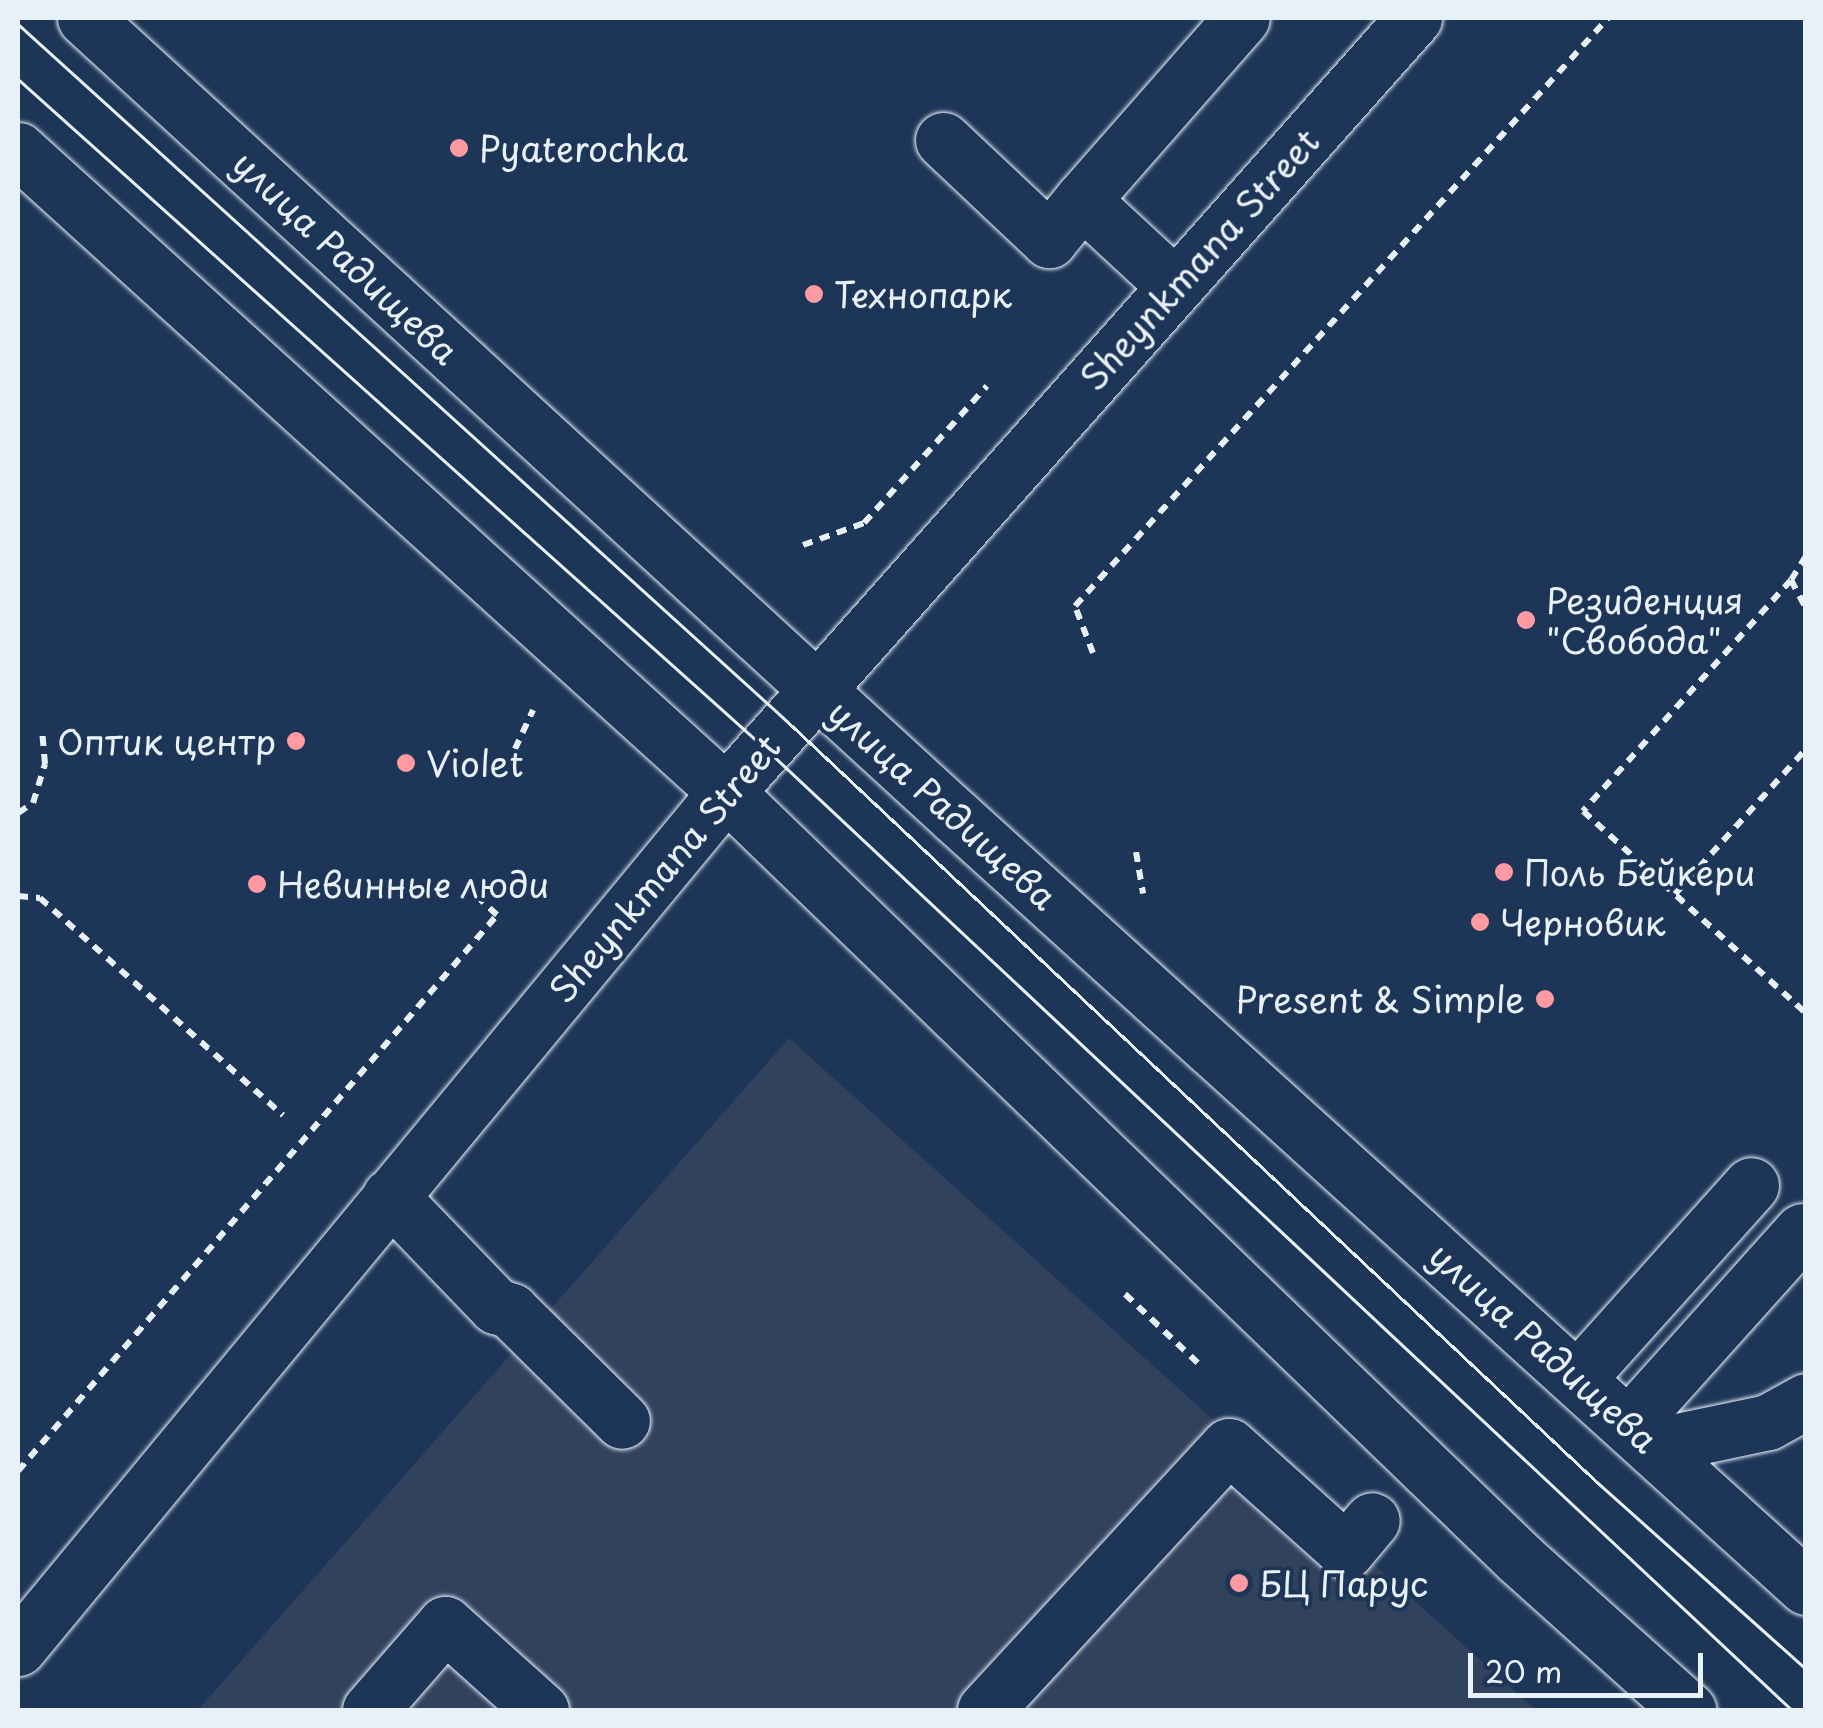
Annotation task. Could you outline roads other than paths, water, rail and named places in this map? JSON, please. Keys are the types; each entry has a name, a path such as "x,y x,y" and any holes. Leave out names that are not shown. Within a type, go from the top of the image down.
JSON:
{"street":[{"name":"улица Радищева","path":"85,18 1806,1586"},
{"path":"942,140 1048,240 1242,18"},
{"name":"Sheynkmana Street","path":"18,1648 726,792 1414,18"},
{"path":"18,150 726,792 1520,1559 1688,1710"},
{"path":"1082,200 1175,286"},
{"path":"1578,1378 1751,1185"},
{"path":"390,1196 496,1306 511,1311 622,1420"},
{"path":"1642,1435 1802,1231"},
{"path":"1642,1435 1768,1422 1806,1400"},
{"path":"984,1710 1229,1446 1346,1551 1372,1520"},
{"path":"370,1710 445,1624 541,1710"}],"tram line":[{"path":"18,24 788,722 1597,1482 1806,1669"},
{"path":"18,79 765,748 1792,1710"}],"place":[{"name":"Pyaterochka","path":"459,148"},
{"name":"Технопарк","path":"814,294"},
{"name":"Резиденция \"Свобода\"","path":"1526,620"},
{"name":"Оптик центр","path":"296,741"},
{"name":"Violet","path":"406,763"},
{"name":"Поль Бейкери","path":"1504,872"},
{"name":"Невинные люди","path":"257,884"},
{"name":"Черновик","path":"1480,922"},
{"name":"Present & Simple","path":"1545,999"},
{"name":"БЦ Парус","path":"1239,1583"}]}
